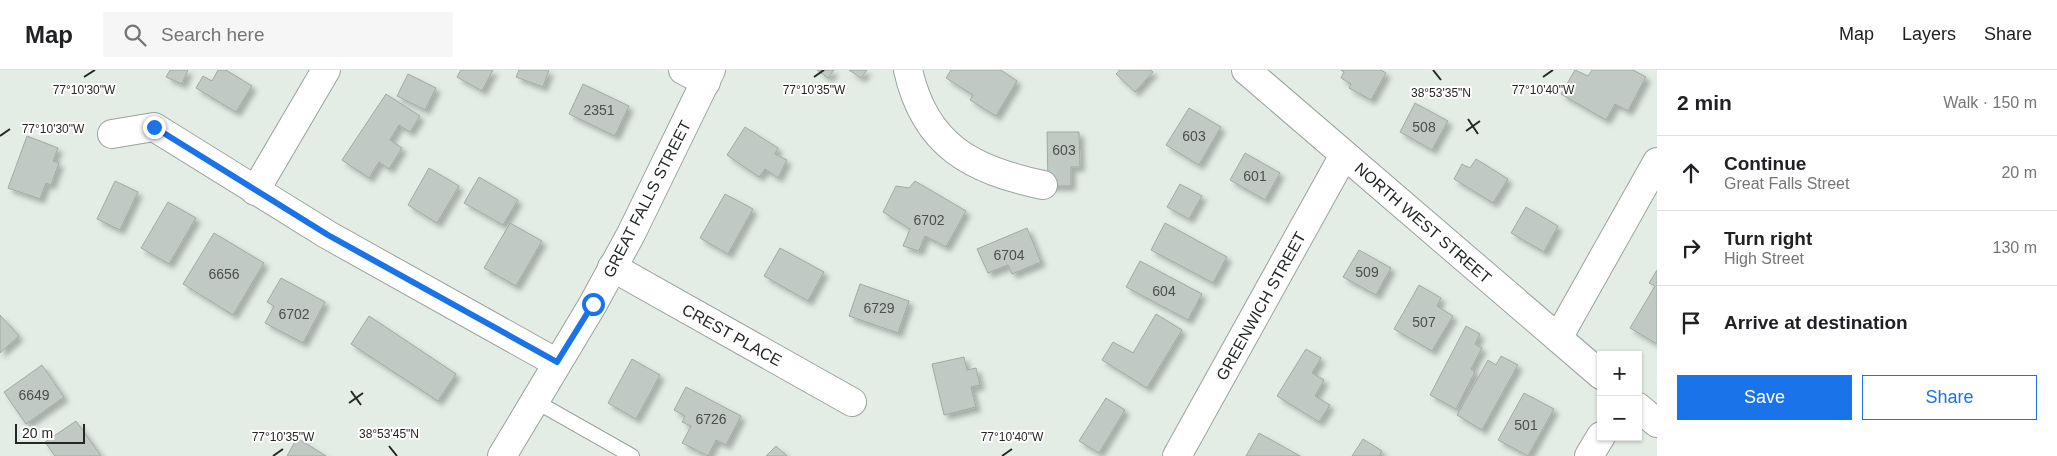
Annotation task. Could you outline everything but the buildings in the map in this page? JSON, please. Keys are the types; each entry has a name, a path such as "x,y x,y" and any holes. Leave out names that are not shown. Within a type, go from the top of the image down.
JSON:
{"street":[{"path":"256,190 326,70"},
{"path":"908,70 917,101 925,118 942,140 963,158 1018,179 1043,185"},
{"name":"NORTH WEST STREET","path":"1246,70 1597,372"},
{"name":"GREAT FALLS STREET","path":"502,456 612,268 700,74"},
{"path":"112,134 154,127 328,235 557,362"},
{"name":"GREENWICH STREET","path":"1177,456 1344,155"},
{"path":"1558,338 1657,162"},
{"name":"CREST PLACE","path":"612,268 852,402"},
{"path":"1642,410 1657,423"},
{"path":"1590,456 1598,441"}],"lane":[{"path":"535,400 632,456"}],"route":[{"path":"154,127 328,235 557,362 593,304"}]}
